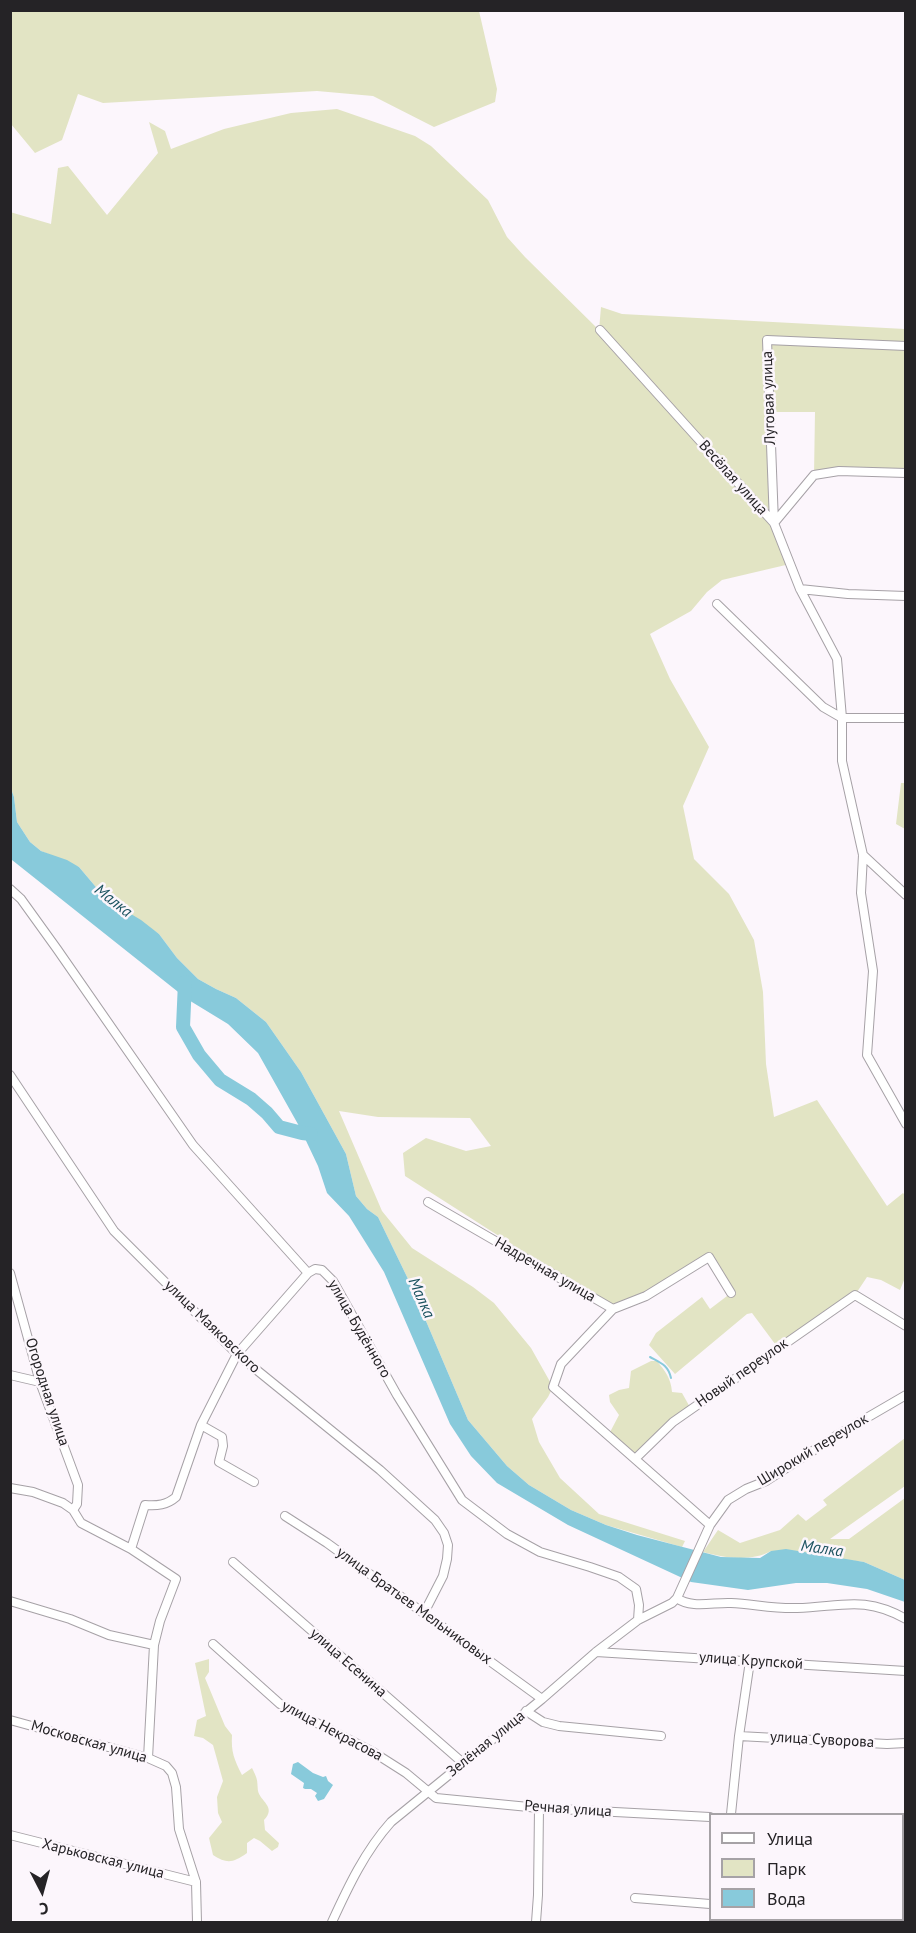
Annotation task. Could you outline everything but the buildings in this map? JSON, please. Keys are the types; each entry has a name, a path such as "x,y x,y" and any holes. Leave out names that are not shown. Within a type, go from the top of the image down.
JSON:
{"street":[{"name":"Весёлая улица","path":"600,330 774,523 800,589 837,659 842,718 842,761 863,855 861,893 873,971 867,1055 906,1124"},
{"name":"Луговая улица","path":"774,523 767,340 906,346"},
{"path":"774,523 814,475 840,471 906,473"},
{"path":"800,589 848,594 906,596"},
{"path":"717,604 823,707 842,718 906,718"},
{"path":"863,855 906,895"},
{"name":"улица Будённого","path":"10,889 21,900 57,949 193,1145 308,1273 315,1269 322,1270 333,1281 397,1395 462,1500 507,1534 540,1552 619,1577 636,1588 639,1605 638,1620"},
{"name":"улица Маяковского","path":"10,1075 114,1231 237,1354 380,1470 435,1520 444,1533 448,1545 447,1559 442,1576 424,1613"},
{"name":"Надречная улица","path":"428,1202 613,1309 561,1364 553,1387 710,1525"},
{"path":"613,1309 646,1296 709,1257 731,1293"},
{"name":"Огородная улица","path":"10,1273 40,1382 78,1485 77,1504 72,1510"},
{"path":"130,1549 146,1505 155,1506 170,1502 176,1497 201,1425 237,1354 308,1273"},
{"name":"Новый переулок","path":"635,1459 673,1422 855,1295 906,1326"},
{"path":"10,1375 40,1382"},
{"name":"Широкий переулок","path":"677,1598 710,1525 728,1500 766,1481 839,1434 906,1395"},
{"path":"201,1425 222,1437 223,1446 219,1462 254,1482"},
{"path":"10,1488 63,1503 72,1510 81,1523 130,1549 176,1579 160,1621 154,1645 148,1758"},
{"name":"улица Братьев Мельниковых","path":"285,1516 327,1543 542,1699"},
{"name":"улица Есенина","path":"233,1562 463,1763"},
{"path":"677,1598 686,1604 731,1603 795,1608 846,1603 862,1604 889,1611 906,1619"},
{"name":"Зелёная улица","path":"332,1923 376,1838 391,1822 596,1652 638,1620 672,1603 677,1598"},
{"path":"10,1601 70,1619 109,1635 154,1645"},
{"name":"улица Некрасова","path":"213,1644 280,1704 374,1752 428,1791"},
{"name":"улица Крупской","path":"596,1652 906,1671"},
{"path":"731,1813 750,1660"},
{"path":"526,1711 543,1722 559,1726 661,1736"},
{"name":"Московская улица","path":"10,1720 148,1758 166,1766 172,1773 176,1787 179,1829 196,1882"},
{"name":"улица Суворова","path":"739,1736 906,1743"},
{"name":"Речная улица","path":"428,1791 436,1798 539,1808 709,1817"},
{"path":"536,1923 539,1808"},
{"name":"Харьковская улица","path":"10,1836 196,1882"},
{"path":"196,1882 197,1923"},
{"path":"636,1898 709,1904"},
{"path":"884,1921 905,1923"}],"green space":[{"path":"10,11 479,11 497,89 495,102 434,127 373,96 317,91 103,103 78,94 62,140 35,153 11,124"},
{"path":"337,109 415,136 431,146 488,200 507,237 599,330 601,307 622,314 905,329 905,473 839,471 814,475 815,412 770,412 774,523 790,564 722,580 707,592 691,611 650,634 670,679 709,747 683,806 694,859 729,894 754,940 763,992 766,1064 774,1117 817,1100 887,1206 903,1193 905,1195 905,1278 900,1290 881,1280 867,1277 855,1295 778,1348 752,1313 747,1314 675,1374 649,1345 656,1333 702,1297 710,1309 731,1293 709,1257 646,1296 613,1309 405,1176 403,1153 426,1138 466,1151 491,1146 470,1118 378,1117 339,1111 382,1211 412,1248 494,1303 531,1348 553,1387 532,1419 539,1442 560,1478 599,1514 685,1541 682,1547 606,1525 571,1510 529,1485 507,1466 468,1420 409,1281 378,1217 367,1209 356,1196 346,1154 301,1072 266,1022 236,998 198,979 177,958 159,934 106,899 79,867 41,851 30,842 17,822 14,797 10,786 10,212 51,224 58,168 68,166 107,215 158,153 149,122 165,131 171,149 224,129 291,113"},
{"path":"901,783 905,783 905,829 896,824"},
{"path":"651,1361 657,1361 669,1379 672,1392 682,1393 691,1409 635,1459 608,1436 619,1415 610,1402 609,1395 629,1388 631,1371"},
{"path":"905,1438 905,1486 830,1539 849,1539 905,1498 905,1580 864,1562 771,1551 746,1558 703,1552 718,1530 740,1543 780,1530 798,1514 806,1521 827,1505 823,1500"},
{"path":"209,1659 209,1672 205,1678 225,1726 232,1735 235,1760 242,1775 252,1768 257,1780 259,1795 267,1804 269,1811 264,1820 265,1830 279,1843 278,1847 272,1851 254,1838 247,1843 247,1853 230,1861 213,1855 209,1838 222,1822 218,1813 217,1797 223,1781 213,1745 203,1738 194,1736 197,1720 206,1716 195,1663"}],"water":[{"path":"10,786 14,797 17,822 30,842 41,851 79,867 106,899 159,934 177,958 198,979 236,998 266,1022 301,1072 346,1154 356,1196 367,1209 378,1217 409,1281 468,1420 507,1466 529,1485 571,1510 637,1535 721,1557 760,1558 771,1551 786,1549 864,1562 905,1580 905,1602 867,1589 827,1583 796,1583 748,1590 691,1582 568,1525 497,1483 471,1456 450,1424 384,1272 349,1216 327,1193 318,1166 299,1126 258,1053 228,1024 187,999 10,858"},
{"path":"298,1762 313,1773 326,1776 333,1785 324,1799 318,1801 315,1796 317,1793 303,1788 304,1783 291,1774 293,1764"}],"waterway":[{"path":"185,982 183,1027 199,1055 220,1080 251,1099 279,1127 311,1134"},
{"path":"650,1357 666,1367 671,1378"}],"water label":[{"name":"Малка","path":"113,901"},
{"name":"Малка","path":"421,1298"},
{"name":"Малка","path":"822,1549"}]}
